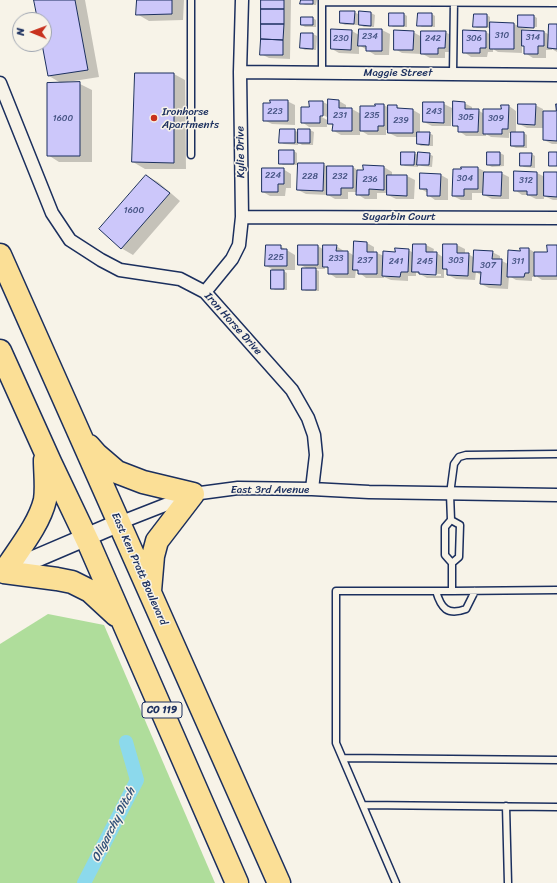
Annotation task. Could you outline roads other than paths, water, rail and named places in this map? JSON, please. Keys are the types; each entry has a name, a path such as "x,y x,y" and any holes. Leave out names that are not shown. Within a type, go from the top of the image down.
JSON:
{"highway":[{"name":"East Ken Pratt Boulevard","path":"0,255 279,883"},
{"name":"CO 119","path":"0,351 123,622 237,883"},
{"path":"79,432 96,454 117,472 143,482 193,494 157,541 153,556 150,593"},
{"path":"44,448 46,480 45,499 40,515 2,573 72,582 90,591 123,622"}],"main road":[{"name":"East 3rd Avenue","path":"2,573 119,523"}],"street":[{"name":"Kylie Drive","path":"205,292 232,259 239,245 242,217 240,72 242,0"},
{"name":"Maggie Street","path":"240,72 557,75"},
{"name":"Iron Horse Drive","path":"0,83 52,213 70,240 101,260 120,270 180,279 205,292 292,390 308,418 314,435 316,455 312,489"},
{"name":"Sugarbin Court","path":"242,217 557,218"},
{"name":"East 3rd Avenue","path":"119,523 193,494 238,488 450,494 557,495"}],"lane":[{"path":"191,0 191,155"},
{"path":"322,72 322,1 557,3"},
{"path":"453,74 454,1"},
{"path":"452,591 452,563 445,556 445,526 451,520 450,494 454,464 459,457 466,455 557,454"},
{"path":"451,520 460,525 459,557 452,563"},
{"path":"396,883 336,743 336,591 557,590"},
{"path":"436,591 443,608 448,611 460,611 466,609 475,591"},
{"path":"343,758 557,760"},
{"path":"363,805 557,806"},
{"path":"506,806 508,883"}],"waterway":[{"name":"Oligarchy Ditch","path":"84,883 137,780 126,742"}],"place":[{"name":"Ironhorse Apartments","path":"154,118"}]}
